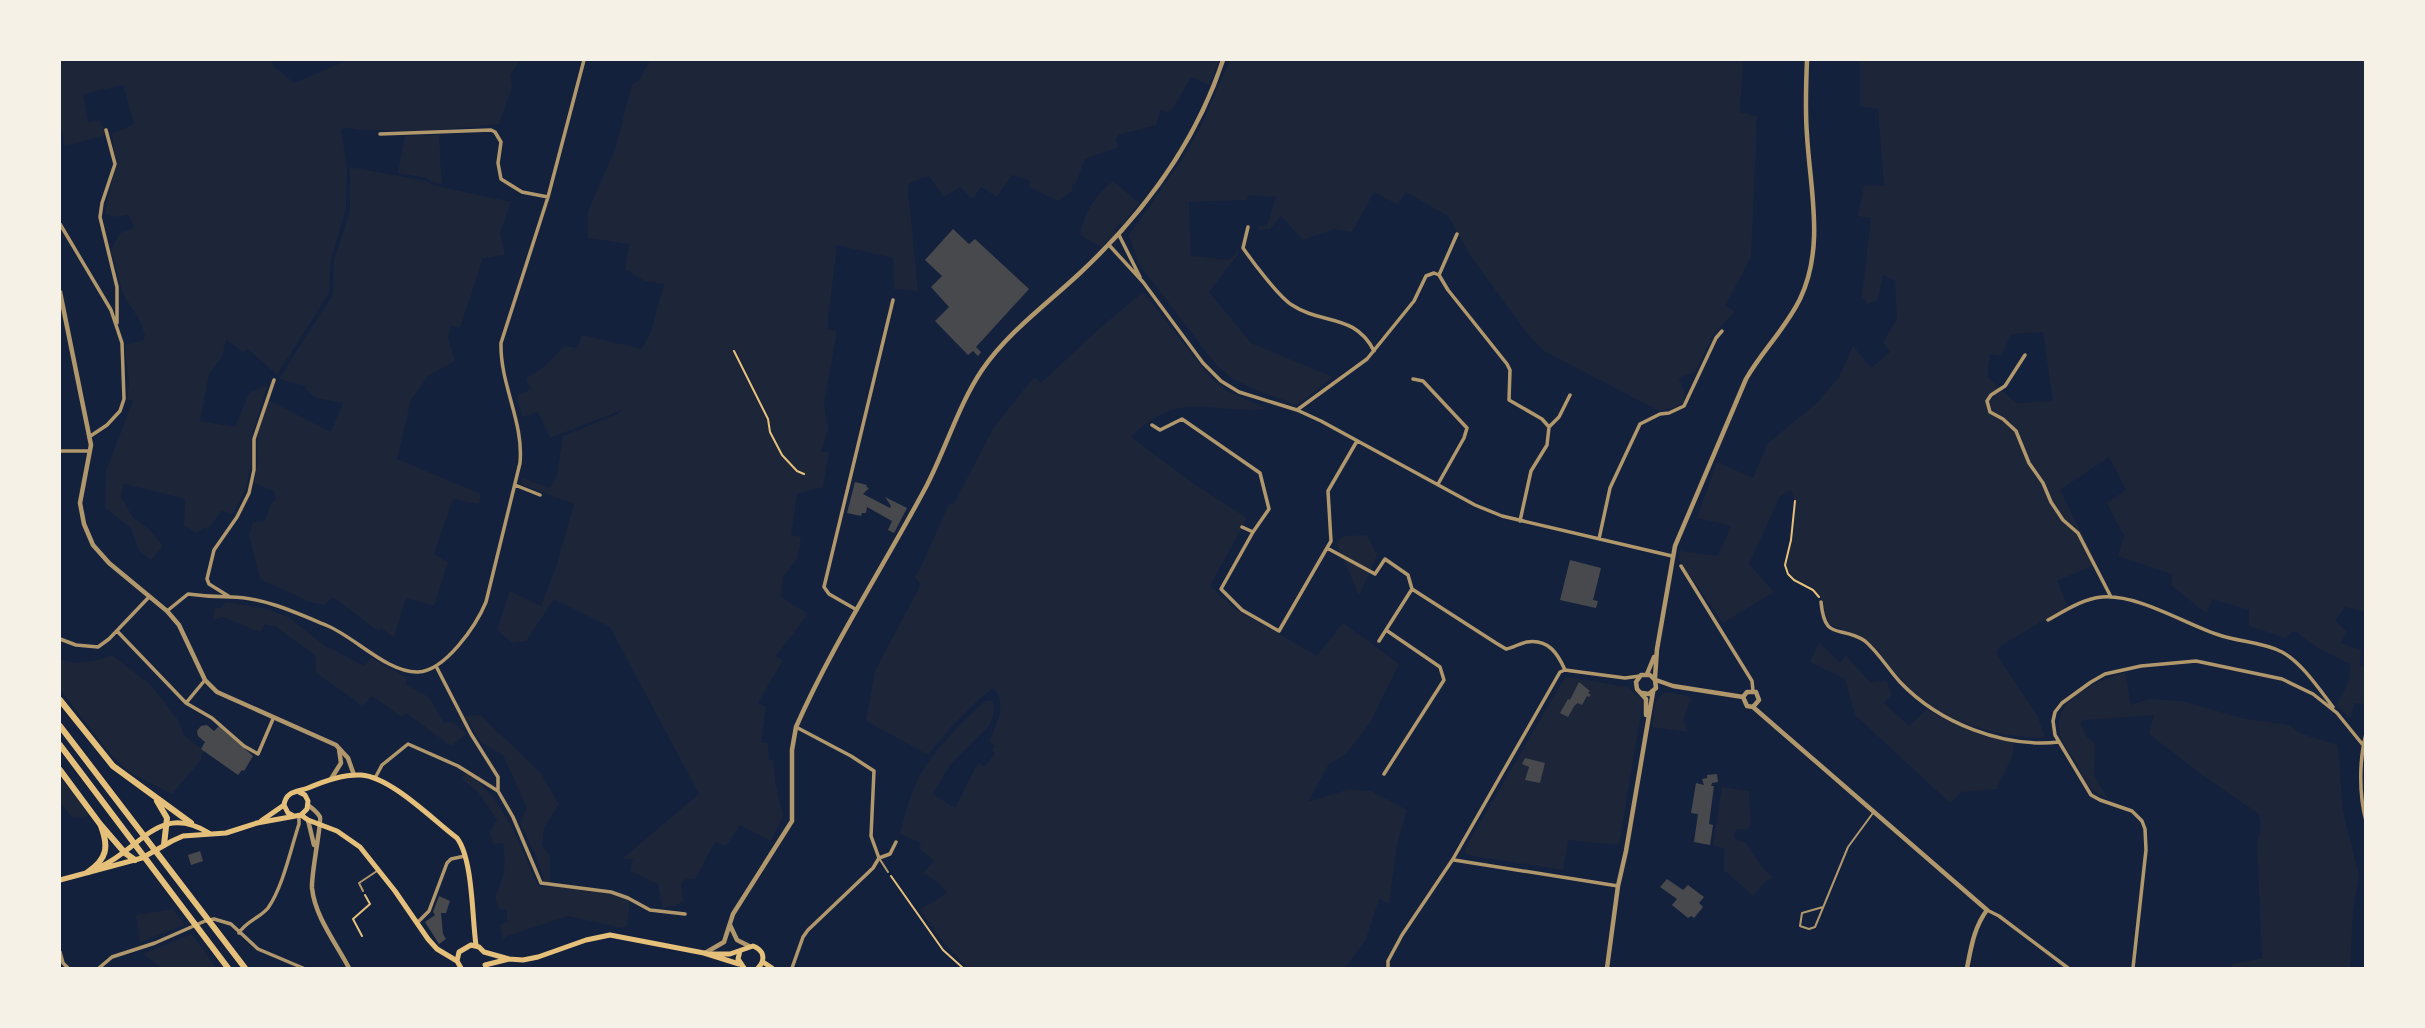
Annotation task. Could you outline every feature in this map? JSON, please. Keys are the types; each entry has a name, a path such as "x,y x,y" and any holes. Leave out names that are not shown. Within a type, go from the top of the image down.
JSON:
{"highway":[{"path":"60,700 113,766 191,822"},
{"path":"60,726 245,968"},
{"path":"60,745 228,968"},
{"path":"60,770 100,824 125,853 135,860"},
{"path":"153,796 166,813 164,845"},
{"path":"88,872 101,862 105,854 106,840 100,824"}],"main road":[{"path":"60,880 149,855 183,836 226,833 257,823 270,817 284,805 288,794 331,780 354,775 375,778 387,783 457,838 466,859 476,945"},
{"path":"257,823 297,815 308,805 307,798 299,792"},
{"path":"284,805 288,813 321,824 350,839 395,891 437,949 457,961 461,968"},
{"path":"88,872 113,861 141,837 167,824 191,822 209,833"},
{"path":"457,961 462,948 471,944 484,952 523,960 610,935 706,954 742,966 740,951"},
{"path":"706,954 756,947 761,951 763,962 772,968"},
{"path":"484,952 484,967 509,959"},
{"path":"758,968 763,962"}],"street":[{"path":"167,611 188,594 260,602 327,625 396,668 415,672 437,667 468,633 480,617 486,602 521,451 518,427 501,363 502,343 548,197 584,60"},
{"path":"706,954 724,942 738,906 792,821 792,750 796,727 929,481 981,371 1009,338 1119,235 1169,169 1195,124 1223,60"},
{"path":"1607,968 1618,886 1655,679 1657,649 1672,556 1746,379 1801,297 1810,269 1815,221 1807,135 1807,60"},
{"path":"106,130 115,164 100,217 117,287 117,325"},
{"path":"380,134 491,130 501,142 498,163 501,179 522,192 548,197"},
{"path":"60,224 95,282 117,325 122,343 125,384 120,411 89,438"},
{"path":"1248,227 1242,247 1288,303 1359,330 1374,351"},
{"path":"1438,275 1457,234"},
{"path":"1119,235 1143,282"},
{"path":"1109,245 1143,282 1203,363 1221,381 1239,392 1321,421 1475,505 1520,521 1672,556"},
{"path":"1297,411 1360,365 1374,351 1413,300 1426,276 1434,273 1507,364 1510,370 1509,400 1542,419 1549,427"},
{"path":"60,292 91,451 80,503 84,524 93,545 109,563 167,611 179,625 205,680 217,692 273,719 324,738 348,758 354,775"},
{"path":"858,610 829,594 824,587 893,300"},
{"path":"1599,539 1610,488 1640,424 1684,406 1716,338 1722,331"},
{"path":"2025,355 2006,386 1991,395 1987,401 1990,412 2016,431 2029,463 2043,482 2051,502 2063,520 2078,533 2111,597"},
{"path":"1413,379 1423,381 1467,428 1465,438 1438,484"},
{"path":"230,597 209,584 207,579 214,550 237,517 249,493 254,470 254,439 274,380"},
{"path":"1520,521 1531,471 1547,445 1549,427 1559,417 1570,396"},
{"path":"1152,425 1160,430 1182,419 1260,473 1269,509 1221,589 1242,610 1279,631 1331,541 1328,491 1357,441"},
{"path":"60,451 91,451"},
{"path":"514,485 540,495"},
{"path":"1242,527 1253,533"},
{"path":"1327,548 1375,574 1385,559 1408,575 1412,589 1506,649 1528,642 1555,650 1565,670"},
{"path":"1681,566 1752,681 1753,691 1759,697 1758,703 1753,707"},
{"path":"1379,641 1412,589"},
{"path":"60,639 76,645 97,647 117,631 149,597"},
{"path":"2048,620 2078,603 2111,597 2142,604 2222,636 2283,653 2314,684 2363,745"},
{"path":"1821,602 1826,625 1866,641 1909,691 1941,713 1975,731 1997,737 2059,742"},
{"path":"1384,774 1444,680 1440,667 1386,630"},
{"path":"117,631 186,703 212,718 244,746 258,754 273,719"},
{"path":"1636,686 1657,649"},
{"path":"2133,968 2146,833 2142,821 2132,811 2091,795 2059,742 2053,721 2055,712 2081,689 2105,674 2141,666 2196,661 2282,679 2313,694 2337,713"},
{"path":"437,667 471,734 498,777 498,791"},
{"path":"1388,968 1388,961 1402,935 1453,859 1560,672 1565,670 1625,678 1644,675 1669,685 1743,697"},
{"path":"1625,678 1636,686 1646,699 1647,723"},
{"path":"186,703 205,680"},
{"path":"1642,693 1669,685"},
{"path":"1753,691 1747,692 1743,697 1744,704 1753,707 1987,910 2068,968"},
{"path":"796,727 851,755 874,771 871,836 879,858"},
{"path":"2365,734 2362,785 2365,821"},
{"path":"375,778 382,765 408,744 458,766 498,791 513,817 541,883 611,892 650,909 685,914"},
{"path":"331,780 341,763 339,748"},
{"path":"308,805 320,816 321,824 315,849 312,886 314,897 324,923 349,968"},
{"path":"239,933 271,904 299,824 297,815"},
{"path":"308,820 315,849"},
{"path":"792,968 796,953 808,930 873,869 879,858 890,854 895,842"},
{"path":"417,923 429,911 447,863 451,859 466,859"},
{"path":"1453,859 1618,886"},
{"path":"1967,968 1976,930 1987,910"},
{"path":"99,968 112,957 214,919 225,921 258,949 303,968"},
{"path":"730,925 737,940 749,946"},
{"path":"60,952 63,964 68,968"}],"lane":[{"path":"1823,907 1802,913 1800,926 1815,928 1848,847 1874,811"},
{"path":"879,858 889,873"},
{"path":"363,891 359,883 378,870"}],"path":[{"path":"733,351 768,419 770,432 782,455 797,471 804,474"},
{"path":"1796,501 1791,540 1785,557 1786,570 1794,580 1813,590 1821,602"},
{"path":"889,873 943,950 963,968"},
{"path":"362,936 353,919 370,904 363,891"}],"shaded area":[{"path":"60,60 272,60 274,67 294,83 348,60 520,60 510,75 512,87 499,124 427,131 341,130 347,167 346,209 331,259 329,293 277,375 248,349 243,352 226,340 222,357 209,374 200,421 235,427 249,393 263,386 267,387 251,437 251,465 245,491 232,515 222,510 208,529 205,527 197,533 184,526 185,499 124,484 121,497 133,518 149,529 163,546 151,560 139,551 131,528 105,508 106,471 133,401 127,399 129,384 125,345 143,340 145,335 140,321 123,294 111,250 120,233 134,228 129,215 113,217 105,213 116,162 112,134 134,124 123,85 83,94 88,122 100,120 106,135 65,146 60,122"},
{"path":"650,60 1219,60 1209,85 1191,77 1172,110 1167,113 1161,109 1156,125 1118,135 1116,139 1119,147 1085,159 1076,183 1072,185 1074,190 1058,201 1029,187 1030,181 1012,175 997,197 981,187 972,199 960,187 944,197 929,176 909,183 918,291 894,289 893,258 837,245 827,329 837,331 824,404 828,430 821,452 829,452 823,487 797,494 791,535 801,537 797,559 783,577 781,597 808,614 776,656 783,660 758,703 766,707 761,742 768,743 769,760 773,760 783,816 771,841 740,825 726,846 715,842 695,879 686,879 681,884 683,901 675,906 662,907 658,884 630,871 633,859 622,859 699,794 610,627 554,599 526,641 512,643 497,630 510,591 541,606 556,567 574,504 521,484 522,478 550,488 557,476 563,436 622,410 550,438 538,412 522,417 517,396 531,389 526,378 544,367 565,346 577,348 582,335 642,349 651,331 664,284 645,281 625,269 629,244 588,238 588,211 615,150 632,84 639,81"},
{"path":"1230,60 1743,60 1740,112 1757,116 1751,257 1725,306 1735,311 1713,335 1695,372 1679,380 1685,392 1684,401 1676,408 1659,411 1544,351 1526,332 1470,255 1448,216 1406,192 1398,205 1374,192 1352,232 1334,229 1303,240 1281,216 1270,229 1258,230 1258,226 1267,226 1276,197 1248,195 1247,200 1189,202 1191,256 1230,260 1238,251 1239,253 1209,292 1251,343 1333,377 1297,405 1233,379 1216,365 1139,264 1129,235 1183,158 1202,124"},
{"path":"1860,60 2365,60 2365,612 2345,607 2335,621 2347,631 2341,643 2361,650 2360,665 2365,667 2365,704 2355,703 2350,719 2337,705 2349,681 2350,664 2318,648 2294,631 2285,638 2249,626 2249,610 2212,599 2207,614 2171,585 2172,574 2118,556 2124,536 2107,503 2126,490 2109,457 2060,490 2097,564 2057,581 2068,606 2000,646 1996,653 2038,717 2045,738 1987,730 1950,717 1903,683 1870,643 1829,624 1822,600 1815,589 1794,578 1787,571 1795,511 1791,490 1780,496 1749,564 1774,592 1723,623 1679,560 1680,551 1718,556 1731,526 1697,518 1717,462 1753,478 1768,443 1817,403 1839,377 1853,346 1871,368 1890,352 1883,342 1897,319 1895,281 1883,275 1878,300 1867,304 1862,296 1871,218 1858,216 1864,186 1884,186 1878,109 1860,106","holes":["2043,332 2053,401 2016,403 1987,376 1990,354 2001,356 2011,334"]},
{"path":"439,135 442,184 431,182 427,178 398,173 405,136"},
{"path":"350,167 427,181 432,185 511,202 500,233 505,255 483,258 460,328 451,326 448,338 455,361 428,376 411,400 397,459 481,494 479,504 453,499 434,554 448,562 434,606 406,598 394,637 381,628 378,631 333,597 324,605 310,602 260,579 249,535 253,522 264,522 271,504 276,499 274,491 254,483 258,461 257,438 268,400 331,432 343,403 317,398 306,390 306,386 279,379 333,294 334,261 350,211"},
{"path":"1113,181 1139,203 1122,225 1120,223 1114,230 1117,233 1101,247 1080,235 1091,205"},
{"path":"1143,292 1211,378 1227,391 1267,409 1180,408 1148,422 1131,437 1194,484 1247,518 1210,586 1235,609 1317,656 1343,623 1399,664 1370,723 1346,754 1329,764 1308,802 1349,789 1371,791 1407,810 1397,844 1389,904 1379,899 1366,939 1345,968 968,968 945,944 920,910 947,893 938,882 923,873 934,861 919,848 921,843 900,834 913,791 925,768 950,736 987,700 992,701 995,707 990,725 950,765 933,794 955,808 978,763 985,767 995,753 992,751 995,746 989,742 997,722 1000,700 993,688 981,697 928,755 866,721 875,671 921,584 915,578 945,512 950,503 954,504 994,427 1034,377 1041,383"},
{"path":"1367,535 1377,555 1359,596 1336,542 1345,536"},
{"path":"226,602 267,609 288,617 324,645 364,666 371,658 407,678 406,685 429,697 444,723 453,722 466,734 451,746 406,713 402,717 372,696 363,706 315,672 316,656 275,626 265,624 260,632 223,617 213,620 215,608 222,608"},
{"path":"1819,642 1840,663 1846,656 1871,683 1886,680 1892,694 1884,703 1909,726 1927,709 1969,730 2014,742 2012,758 1996,789 1962,792 1950,803 1855,715 1845,679 1810,662"},
{"path":"112,655 152,686 178,720 184,735 204,751 202,759 172,794 131,773 109,753 60,689 60,659 86,662"},
{"path":"2125,673 2131,705 2148,699 2182,701 2245,719 2289,725 2302,734 2338,745 2343,812 2359,876 2353,910 2350,968 2229,968 2233,964 2262,958 2257,844 2261,828 2259,814 2149,734 2154,715 2084,720 2081,724 2086,736 2095,744 2094,775 2108,799 2088,785 2064,745 2059,721 2063,710 2079,693 2102,680"},
{"path":"1568,677 1627,687 1643,700 1619,845 1568,840 1563,870 1468,855 1465,852 1466,847 1564,679"},
{"path":"1668,692 1692,697 1683,720 1688,732 1652,727 1657,701"},
{"path":"480,715 540,772 559,804 544,828 542,845 550,856 550,882 545,882 520,823 527,808 503,755 481,742 465,716"},
{"path":"466,772 491,795 510,823 538,886 591,890 630,899 627,926 622,928 568,916 507,936 503,940 500,924 508,922 506,909 499,910 495,896 504,871 503,843 493,844 490,832 497,820 479,793 462,779"},
{"path":"60,777 90,815 73,819 60,802"},
{"path":"1722,787 1749,791 1751,825 1747,829 1736,830 1734,835 1736,840 1746,843 1761,866 1773,878 1768,879 1753,896 1724,870 1725,849 1713,845"},
{"path":"173,909 184,925 140,942 136,915"},
{"path":"192,934 216,968 162,968 143,954"}],"building":[{"path":"953,229 969,244 975,239 1029,289 976,347 981,352 978,356 973,351 968,355 935,321 949,307 931,287 942,276 925,260"},
{"path":"855,482 869,488 863,494 890,508 885,497 907,508 894,533 888,530 892,521 867,507 866,513 861,516 847,513"},
{"path":"1570,560 1601,568 1593,600 1598,601 1596,608 1560,600"},
{"path":"1579,682 1591,695 1587,696 1582,705 1575,705 1568,717 1560,713"},
{"path":"207,725 214,731 219,726 253,756 244,771 238,775 201,749 205,742 198,736 197,731 201,726"},
{"path":"1525,758 1545,763 1540,783 1525,780 1529,767 1522,764"},
{"path":"1717,774 1718,782 1712,783 1711,786 1714,786 1709,824 1713,825 1710,845 1694,842 1698,814 1691,813 1696,783 1704,785 1702,779 1707,778 1707,775"},
{"path":"200,851 203,861 191,865 188,855"},
{"path":"1667,879 1683,890 1688,885 1704,897 1699,903 1703,907 1694,918 1688,918 1672,905 1677,899 1660,887"},
{"path":"439,896 450,901 446,913 441,913 446,939 439,944 425,922 435,915 433,912"}]}
